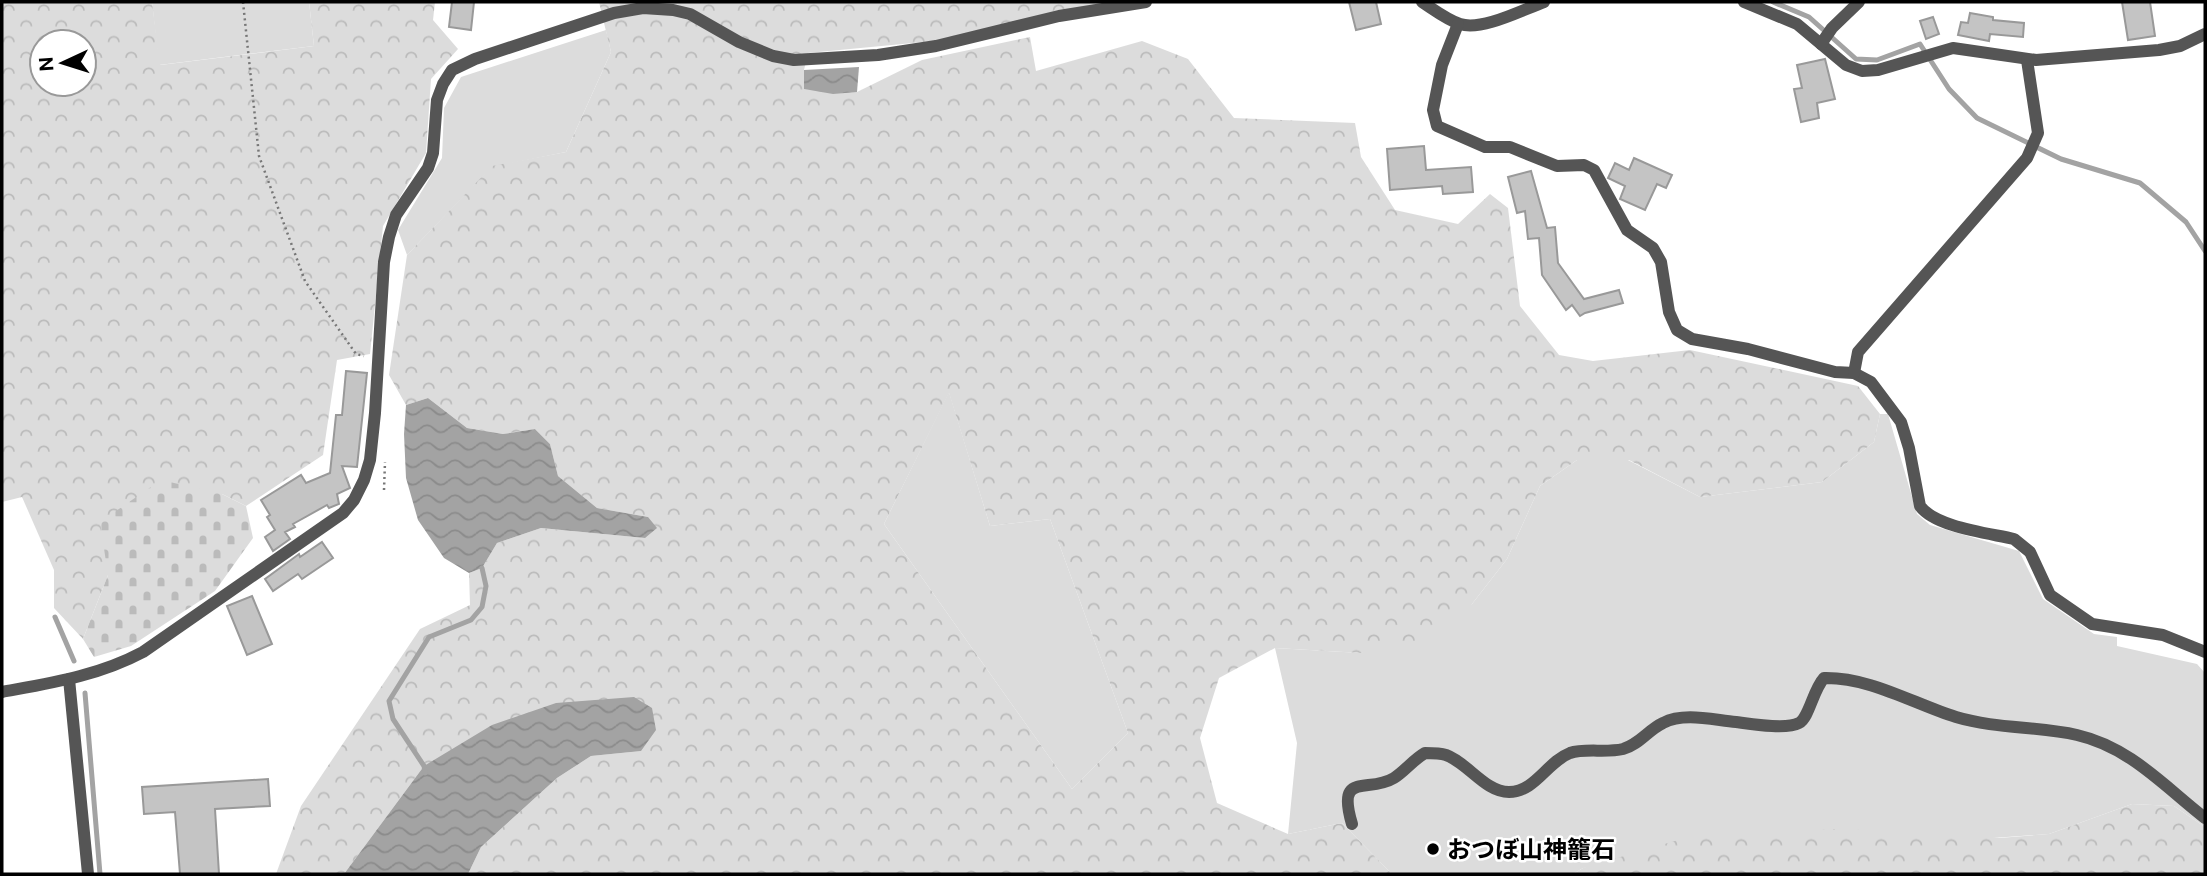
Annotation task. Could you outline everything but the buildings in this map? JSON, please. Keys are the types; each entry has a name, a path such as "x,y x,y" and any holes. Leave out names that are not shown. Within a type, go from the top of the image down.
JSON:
{"street":[{"path":"2,692 116,667 143,652 343,513 354,500 370,460 384,262 389,237 396,215 428,167 433,153 437,100 452,70 475,59 614,13 643,8 690,14 739,42 794,60 878,55 924,48 1059,16 1146,2"},
{"path":"1422,2 1458,24 1471,26 1483,25 1544,2"},
{"path":"1744,2 1797,24 1846,65 1862,71 1878,70 1942,49 1953,48 2027,60 2159,50 2180,46 2205,34"},
{"path":"1821,44 1832,28 1859,2"},
{"path":"1458,24 1442,65 1433,110 1437,126 1485,147 1510,147 1557,166 1584,165 1594,170 1628,230 1653,248 1661,262 1669,312 1677,330 1692,339 1748,349 1835,372 1854,373 1871,382 1901,422 1920,506 1924,512 1937,520 2014,539 2022,544 2030,552 2050,595 2092,624 2163,635 2205,652"},
{"path":"1854,373 1857,352 2027,158 2038,133 2027,60"},
{"path":"1352,824 1347,808 1349,792 1356,787 1392,779 1425,753 1444,754 1463,764 1500,792 1512,792 1528,787 1544,770 1571,753 1622,749 1637,743 1672,719 1686,717 1792,726 1801,723 1816,687 1825,678 1859,682 1959,718 2080,735 2111,747 2163,781 2205,818"},
{"path":"69,679 88,874"}],"path":[{"path":"243,2 259,156 305,281 356,354 378,358"}],"green space":[{"path":"2,2 152,2 160,65 314,46 309,2 435,2 433,20 458,49 431,79 426,153 383,226 370,354 337,360 323,455 246,506 222,494 108,575 83,639 54,608 54,570 22,497 2,502"},
{"path":"152,2 309,2 314,46 159,65"},
{"path":"599,2 1112,2 934,41 808,53 804,89 857,92 922,60 1030,37 1036,71 1142,41 1188,59 1234,118 1355,123 1361,157 1395,210 1458,224 1490,194 1508,208 1520,306 1559,355 1593,361 1690,350 1858,386 1880,414 1874,442 1822,482 1700,497 1629,460 1577,460 1540,486 1507,559 1472,604 1428,644 1361,653 1275,648 1219,678 1200,738 1217,803 1288,834 1342,823 1392,874 468,874 481,847 557,778 591,756 641,751 424,766 344,874 276,874 301,806 420,629 470,605 469,573 482,568 497,543 541,528 645,538 648,517 597,508 558,476 550,444 535,429 503,434 467,428 428,398 406,405 389,375 407,255 492,166 566,152 611,52","holes":["949,393 990,526 1050,519 1128,733 1072,789 884,524"]},
{"path":"606,30 611,52 566,152 492,167 407,255 398,230 442,158 444,108 461,77"},
{"path":"949,392 990,526 1050,519 1128,733 1072,789 884,524"},
{"path":"1880,414 1888,414 1917,514 1930,525 2019,551 2043,599 2094,634 2117,637 2117,646 2197,664 2205,673 2205,827 2174,806 2132,804 2049,834 1583,868 1573,874 1392,874 1342,823 1288,834 1297,743 1275,648 1361,653 1472,604 1507,559 1540,486 1577,460 1628,460 1700,497 1822,482 1874,442"},
{"path":"161,480 222,494 246,506 253,538 215,591 131,646 94,657 83,639 108,575 100,522"},
{"path":"2132,804 2174,806 2205,827 2205,874 1573,874 1583,868 1695,835 1843,829 1999,838 2049,834"}],"water":[{"path":"859,67 857,92 833,94 804,89 804,70"},
{"path":"428,398 467,428 503,434 535,429 550,444 558,476 597,508 648,517 657,528 645,538 541,528 497,543 482,568 469,573 444,558 418,520 406,478 406,405"},
{"path":"634,697 652,708 656,730 641,751 591,756 557,778 481,847 468,874 344,874 424,766 492,725 556,703"}],"waterway":[{"path":"1773,2 1809,17 1856,59 1877,60 1920,44 1949,89 1977,118 2061,159 2140,183 2186,222 2205,251"},
{"path":"425,773 424,766 393,719 389,701 429,637 471,620 482,607 486,586 482,568"},
{"path":"55,617 74,661"},
{"path":"85,693 100,874"}],"place":[{"name":"おつぼ山神籠石","path":"1433,849"}]}
